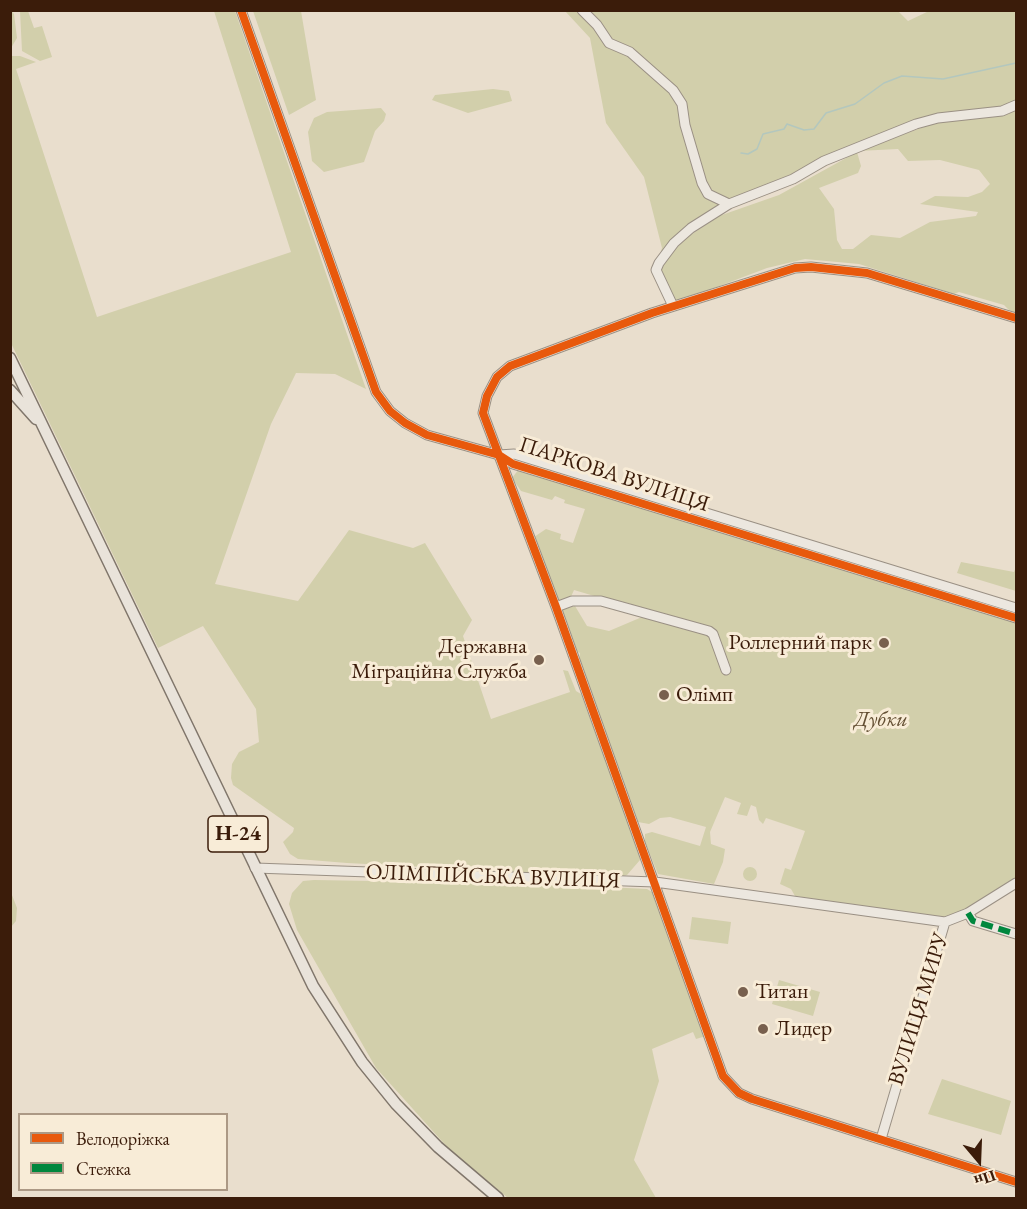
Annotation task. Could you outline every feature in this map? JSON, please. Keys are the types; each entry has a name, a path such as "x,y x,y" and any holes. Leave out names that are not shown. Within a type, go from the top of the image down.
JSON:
{"main road":[{"path":"10,358 43,425"},
{"name":"Н-24","path":"10,390 43,425 313,986 368,1069 430,1140 498,1198"}],"street":[{"path":"241,10 376,392 390,411 405,423 427,435 499,455"},
{"path":"582,10 597,25 609,43 630,52 673,90 682,104 684,125 702,183 708,194 729,204"},
{"path":"674,306 656,270 659,263 691,228 729,204 793,179 824,160 916,124 938,118 1002,111 1017,105"},
{"path":"499,455 483,413 487,396 497,377 510,366 674,306 776,273 811,267 867,273 1017,318"},
{"name":"ПАРКОВА ВУЛИЦЯ","path":"499,455 514,454 1017,609"},
{"name":"ПАРКОВА ВУЛИЦЯ","path":"499,455 556,607 723,1076 739,1093 752,1099 1017,1182"},
{"name":"ПАРКОВА ВУЛИЦЯ","path":"499,455 513,464 1017,618"},
{"path":"556,607 572,601 601,601 709,631 726,670"},
{"name":"ОЛІМПІЙСЬКА ВУЛИЦЯ","path":"255,868 655,882 945,922"},
{"name":"ВУЛИЦЯ МИРУ","path":"880,1139 945,922 968,913 1017,883"},
{"path":"968,913 973,921 1017,934"}],"green space":[{"path":"11,10 14,14 17,38 11,48"},
{"path":"897,10 908,21 929,11 1016,11 1016,102 998,109 911,122 858,143 724,206 658,261 662,248 644,177 606,123 590,38 565,11"},
{"path":"20,11 28,11 34,28 42,26 52,57 40,61 22,51"},
{"path":"214,11 235,11 366,389 335,374 296,373 271,424 215,584 298,601 349,530 413,548 425,543 472,620 463,636 491,719 570,692 563,670 568,671 576,691 581,694 639,850 640,860 627,875 620,877 347,863 298,859 290,854 283,842 294,828 233,785 231,778 232,764 239,752 259,742 256,709 203,626 158,648 11,343 11,56 20,56 36,62 16,69 97,317 291,252"},
{"path":"253,11 301,11 316,100 289,115"},
{"path":"493,89 509,91 512,101 468,113 432,100 435,95"},
{"path":"381,108 386,114 384,121 375,131 364,162 324,172 312,161 308,132 314,118 327,112"},
{"path":"1016,110 1016,313 1004,305 959,292 954,294 859,264 805,259 767,268 675,303 660,271 675,249 689,236 719,216 779,195 857,152 861,166 858,173 819,188 834,209 837,240 842,249 853,249 871,235 900,238 930,222 976,216 978,212 920,204 935,196 968,197 982,192 990,184 979,170 940,160 908,161 898,149 858,151 940,121 1001,116"},
{"path":"516,458 1016,612 1016,615 515,461"},
{"name":"Дубки","path":"519,469 1016,622 1016,879 963,912 940,918 795,896 791,889 780,884 785,868 791,870 805,831 766,818 763,824 759,820 756,807 751,805 747,816 737,814 741,803 725,797 710,832 711,844 725,849 723,862 714,884 658,874 645,842 645,834 652,832 700,846 706,827 670,817 660,818 649,824 638,822 579,664 580,653 575,651 566,621 561,619 561,610 575,606 587,626 609,631 642,617 645,611 574,590 570,599 556,602 534,537 546,529 561,534 560,539 573,543 585,509 564,503 565,500 555,496 552,500 521,491 512,478"},
{"path":"961,562 1014,572 1016,567 1016,591 957,573"},
{"path":"747,867 753,867 757,874 753,881 747,881 743,877 743,871"},
{"path":"303,881 544,884 647,889 652,892 706,1036 696,1039 693,1032 652,1049 659,1081 634,1160 656,1198 508,1198 449,1149 376,1068 297,930 289,904 292,893"},
{"path":"10,890 17,908 16,921 11,927"},
{"path":"692,917 731,922 728,944 689,939"},
{"path":"779,980 820,992 813,1016 772,1004"},
{"path":"942,1079 1011,1101 1001,1135 928,1114"}],"waterway":[{"path":"741,153 748,154 757,149 763,134 784,129 787,124 804,130 814,129 826,113 855,104 884,83 902,76 943,79 1016,63"}],"marked path":[{"path":"968,913 973,921 1016,934"}],"cycle path":[{"path":"241,10 376,392 390,411 405,423 427,435 499,455 513,464 1016,618"},
{"path":"1016,318 867,273 811,267 795,268 652,313 510,366 497,377 487,396 483,413 556,607 723,1076 739,1093 752,1099 1016,1182"}],"place":[{"name":"Роллерний парк","path":"884,643"},
{"name":"Державна Міграційна Служба","path":"539,660"},
{"name":"Олімп","path":"664,695"},
{"name":"Титан","path":"743,992"},
{"name":"Лидер","path":"763,1029"}]}
